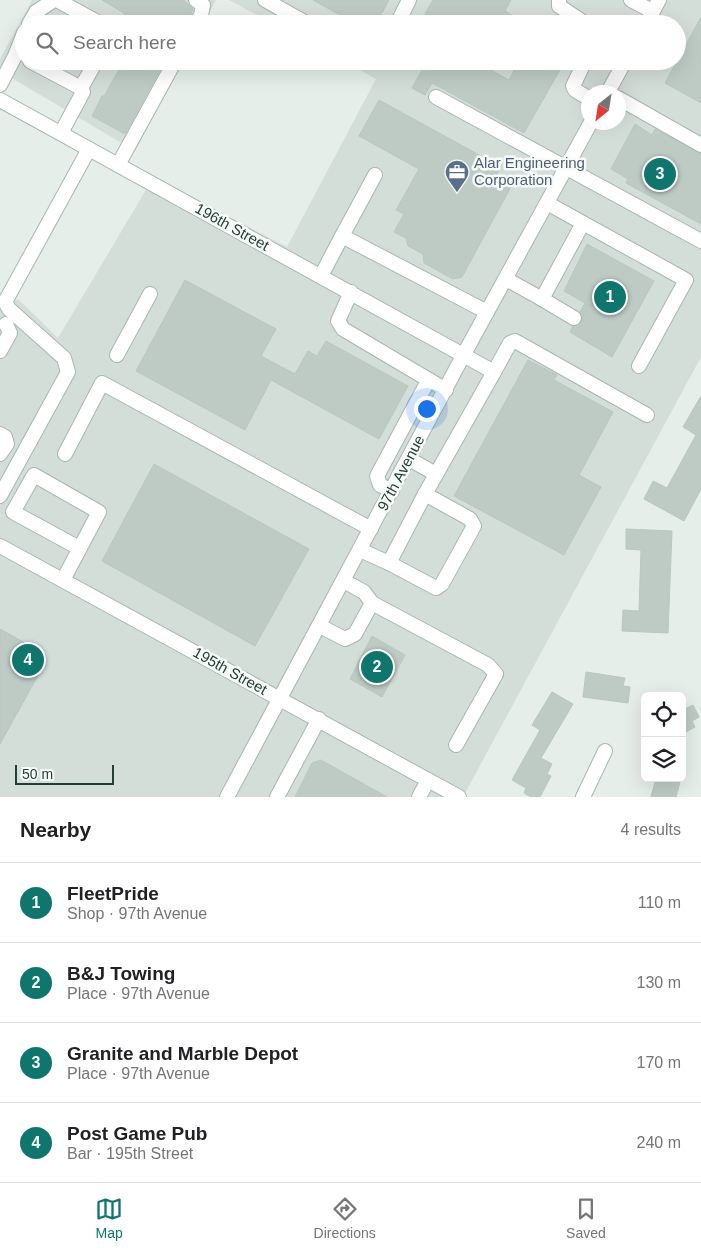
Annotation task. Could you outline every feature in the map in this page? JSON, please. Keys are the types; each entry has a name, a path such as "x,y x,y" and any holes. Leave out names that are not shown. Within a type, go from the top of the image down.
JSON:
{"street":[{"path":"34,15 55,0 84,15"},
{"path":"196,0 203,5 201,15"},
{"path":"265,0 292,15"},
{"path":"402,15 409,0"},
{"path":"631,0 652,12"},
{"path":"556,1 562,11 569,15"},
{"path":"0,85 15,63"},
{"path":"47,70 81,88"},
{"path":"61,133 91,70"},
{"path":"118,165 171,70"},
{"path":"581,70 573,86 581,94"},
{"path":"612,85 620,70"},
{"path":"436,97 701,241"},
{"name":"196th Street","path":"0,100 494,372"},
{"path":"626,103 701,145"},
{"name":"97th Avenue","path":"227,797 282,699 464,354 587,130"},
{"path":"0,351 10,333 2,328 4,304 89,149"},
{"path":"321,276 375,176"},
{"path":"547,203 686,280 639,366"},
{"path":"542,299 583,223"},
{"path":"342,236 487,312"},
{"path":"506,279 574,318"},
{"path":"351,292 338,321 343,329 446,390"},
{"path":"117,355 150,294"},
{"path":"0,496 68,372 64,358 4,304"},
{"path":"389,563 436,474 510,343 515,341 647,415"},
{"path":"392,491 380,485 378,476 428,381"},
{"path":"65,454 102,383 371,529"},
{"path":"0,434 4,437 7,444 0,454"},
{"path":"409,459 436,474"},
{"path":"63,580 99,512 34,475 13,512 79,548"},
{"path":"360,550 436,588 442,584 474,526 470,519 425,494"},
{"name":"195th Street","path":"0,546 459,797"},
{"path":"344,581 364,592 372,603 488,665 496,674 456,745"},
{"path":"320,626 345,639 355,634 372,603"},
{"path":"277,797 318,719"},
{"path":"582,797 606,751"},
{"path":"419,797 428,780"}],"shaded area":[{"path":"32,0 216,0 208,15 24,15"},
{"path":"229,0 701,0 701,357 463,797 0,797 0,297 19,300 58,338 153,178 287,247 376,79 360,70 686,70 686,15 257,15"},
{"path":"15,31 15,70 178,70 135,151 0,71 0,59"}],"building":[{"path":"102,0 184,0 193,9 191,15 125,15"},
{"path":"313,0 389,0 381,15 340,15"},
{"path":"433,0 511,0 505,11 512,15 425,14"},
{"path":"701,17 701,103 665,83 672,70 686,70 686,44"},
{"path":"119,70 160,70 125,134 92,116 102,96 104,96"},
{"path":"422,70 491,70 509,80 514,70 560,70 524,133 432,83 425,95 412,88"},
{"name":"Alar Engineering Corporation","path":"379,100 501,167 497,174 513,183 462,277 453,279 424,263 423,254 408,246 406,238 394,232 404,214 396,210 419,169 359,136"},
{"path":"635,124 652,135 655,129 701,154 701,224 626,183 628,179 611,169"},
{"path":"587,244 654,281 612,357 570,332 573,326 582,322 580,312 585,303 564,291"},
{"path":"185,280 276,329 261,356 295,374 308,351 317,356 326,341 408,386 379,439 271,380 245,430 136,371"},
{"path":"528,360 557,375 554,380 613,412 579,475 601,487 564,555 454,496"},
{"path":"701,396 701,489 684,521 644,499 653,481 667,488 696,435 683,427"},
{"path":"154,464 309,549 255,646 102,561"},
{"path":"626,529 672,531 668,633 622,631 623,610 639,611 641,550 626,549"},
{"path":"0,629 36,649 41,670 0,744"},
{"path":"372,636 405,655 382,697 350,679"},
{"path":"586,672 625,678 623,686 630,687 628,703 583,697"},
{"path":"552,692 573,704 541,758 552,764 547,774 551,776 540,797 531,797 524,793 526,788 512,780 540,730 532,725"},
{"path":"693,705 699,717 692,721 695,727 686,732 686,708"},
{"path":"321,760 387,797 295,797 312,763"},
{"path":"655,782 680,782 676,797 651,797"}],"place":[{"name":"Granite and Marble Depot","path":"660,174"},
{"name":"Alar Engineering Corporation","path":"457,193"},
{"name":"FleetPride","path":"610,297"},
{"name":"Post Game Pub","path":"28,660"},
{"name":"B&J Towing","path":"377,667"}]}
